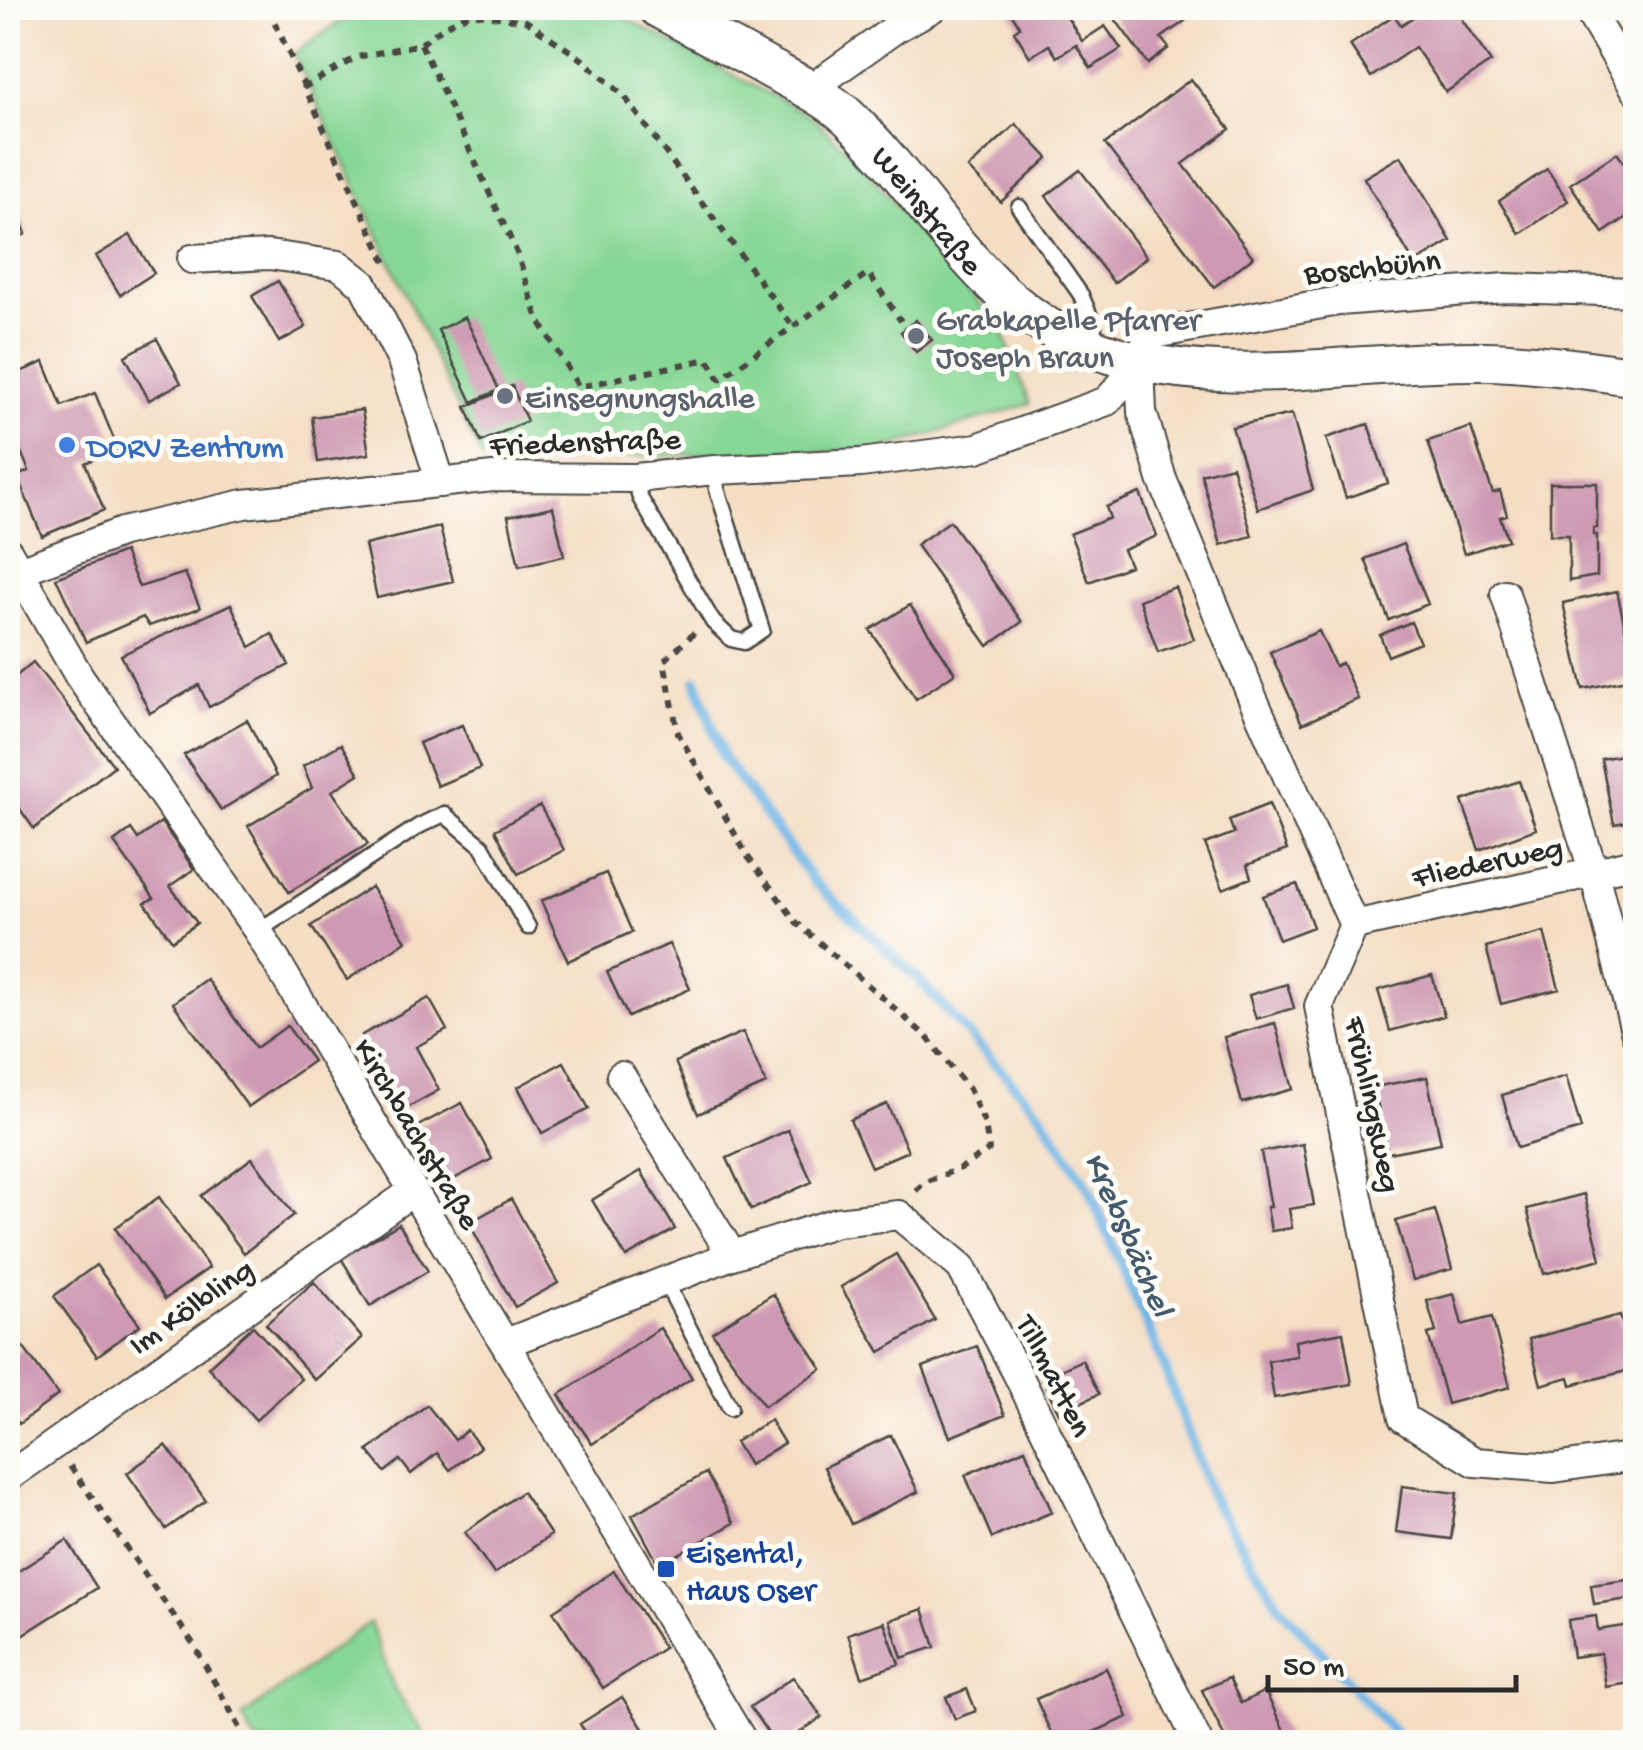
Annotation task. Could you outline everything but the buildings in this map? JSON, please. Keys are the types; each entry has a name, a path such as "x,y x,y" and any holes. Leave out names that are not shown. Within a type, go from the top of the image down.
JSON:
{"main road":[{"name":"Weinstraße","path":"658,8 810,90 847,116 996,288 1032,318 1092,347 1140,363 1209,372 1486,361 1636,377"}],"street":[{"path":"810,90 896,28 932,8"},
{"path":"1587,8 1636,90"},
{"path":"192,259 269,256 340,264 363,284 402,361 442,483"},
{"name":"Boschbühn","path":"1140,363 1148,335 1338,300 1506,288 1636,292"},
{"path":"1140,363 1142,412 1162,479 1354,925"},
{"name":"Friedenstraße","path":"12,562 244,504 493,477 636,478 716,470 861,464 977,448 1107,401 1140,363"},
{"name":"Kirchbachstraße","path":"12,562 79,676 258,931 742,1742"},
{"path":"1505,594 1594,873 1636,1034"},
{"name":"Fliederweg","path":"1354,925 1636,863"},
{"name":"Frühlingsweg","path":"1354,925 1319,1006 1403,1418 1475,1462 1554,1468 1636,1456"},
{"path":"621,1076 732,1255"},
{"name":"Im Kölbling","path":"8,1477 413,1192"},
{"path":"506,1343 732,1255 837,1222 899,1215"},
{"name":"Tillmatten","path":"899,1215 962,1267 1198,1742"}],"lane":[{"path":"1019,207 1080,295 1094,326 1092,347"},
{"path":"636,478 640,498 712,622 744,642 762,630 717,489 716,470"},
{"path":"258,931 419,826 444,814 482,846 528,927"},
{"path":"665,1281 730,1408"}],"path":[{"path":"268,8 388,267 363,284"},
{"path":"304,88 358,57 422,44 446,25 472,13 526,21 583,60 624,96 794,328"},
{"path":"422,44 516,252 538,319 579,386 708,359 720,379 868,273 901,321"},
{"path":"712,622 690,635 664,661 678,733 748,858 797,923 926,1036 969,1089 985,1124 989,1150 961,1168 925,1182 908,1197 899,1215"},
{"path":"54,1444 192,1642 248,1742"}],"green space":[{"path":"359,8 606,8 809,115 853,155 1002,330 1030,404 877,451 482,459 294,54"},
{"path":"370,1622 395,1691 430,1742 256,1742 242,1717"}],"waterway":[{"name":"Krebsbächel","path":"696,680 723,757 814,882 917,978 1040,1113 1089,1189 1163,1363 1211,1497 1281,1608 1403,1742"}],"place":[{"name":"Grabkapelle Pfarrer Joseph Braun","path":"916,336"},
{"name":"Einsegnungshalle","path":"505,396"},
{"name":"DORV Zentrum","path":"67,445"},
{"name":"Eisental, Haus Oser","path":"666,1569"}]}
